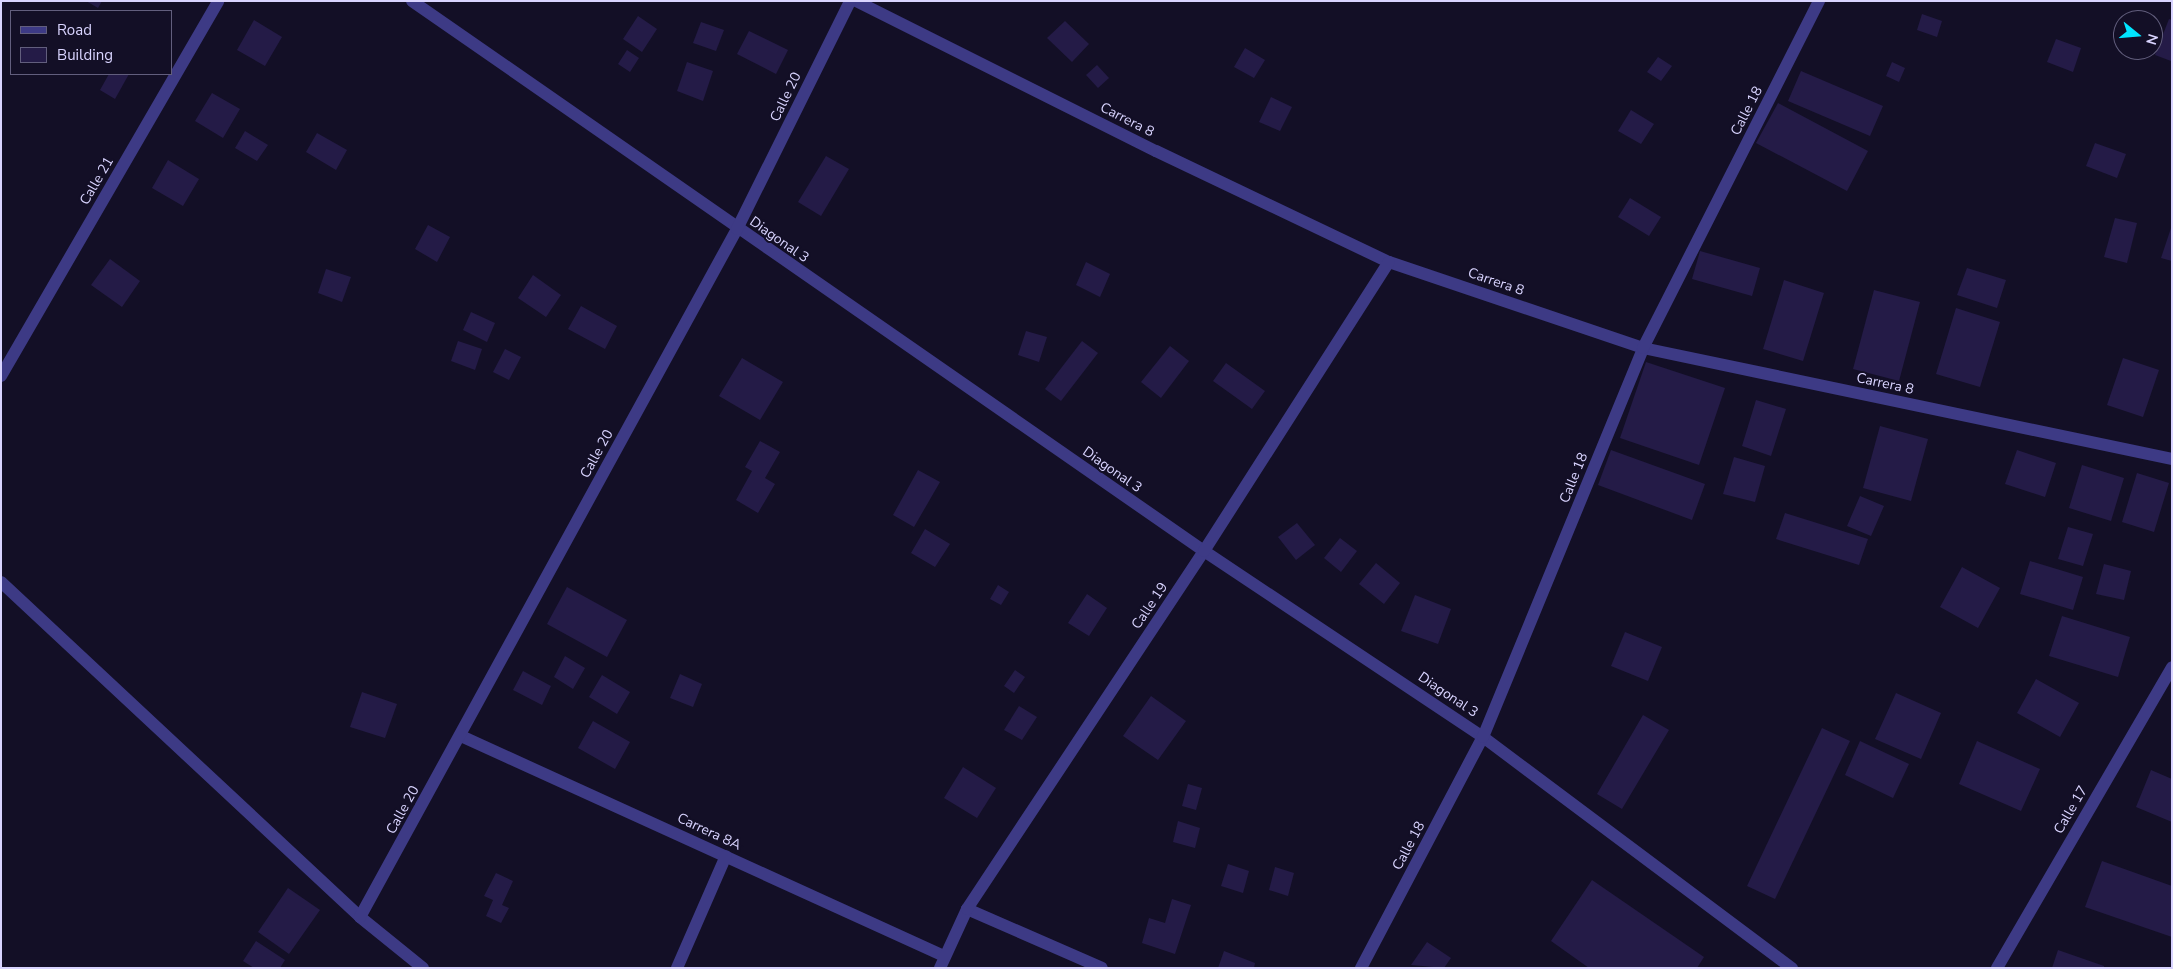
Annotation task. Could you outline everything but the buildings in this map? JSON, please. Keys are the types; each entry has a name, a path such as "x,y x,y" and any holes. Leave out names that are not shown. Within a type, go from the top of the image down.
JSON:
{"street":[{"name":"Calle 21","path":"1,376 218,1"},
{"name":"Diagonal 3","path":"412,1 737,229 1204,551 1483,737 1792,968"},
{"name":"Calle 20","path":"360,917 461,736 737,229 850,1"},
{"name":"Carrera 8","path":"856,1 1156,151 1389,262 1643,348 2172,459"},
{"name":"Calle 18","path":"1361,968 1483,737 1643,348 1819,1"},
{"name":"Calle 19","path":"942,962 967,909 1204,551 1389,262"},
{"path":"1,582 360,917 423,968"},
{"name":"Calle 17","path":"1997,968 2172,667"},
{"name":"Carrera 8A","path":"461,736 726,856 942,962"},
{"path":"677,968 726,856"},
{"path":"967,909 1102,968"}]}
